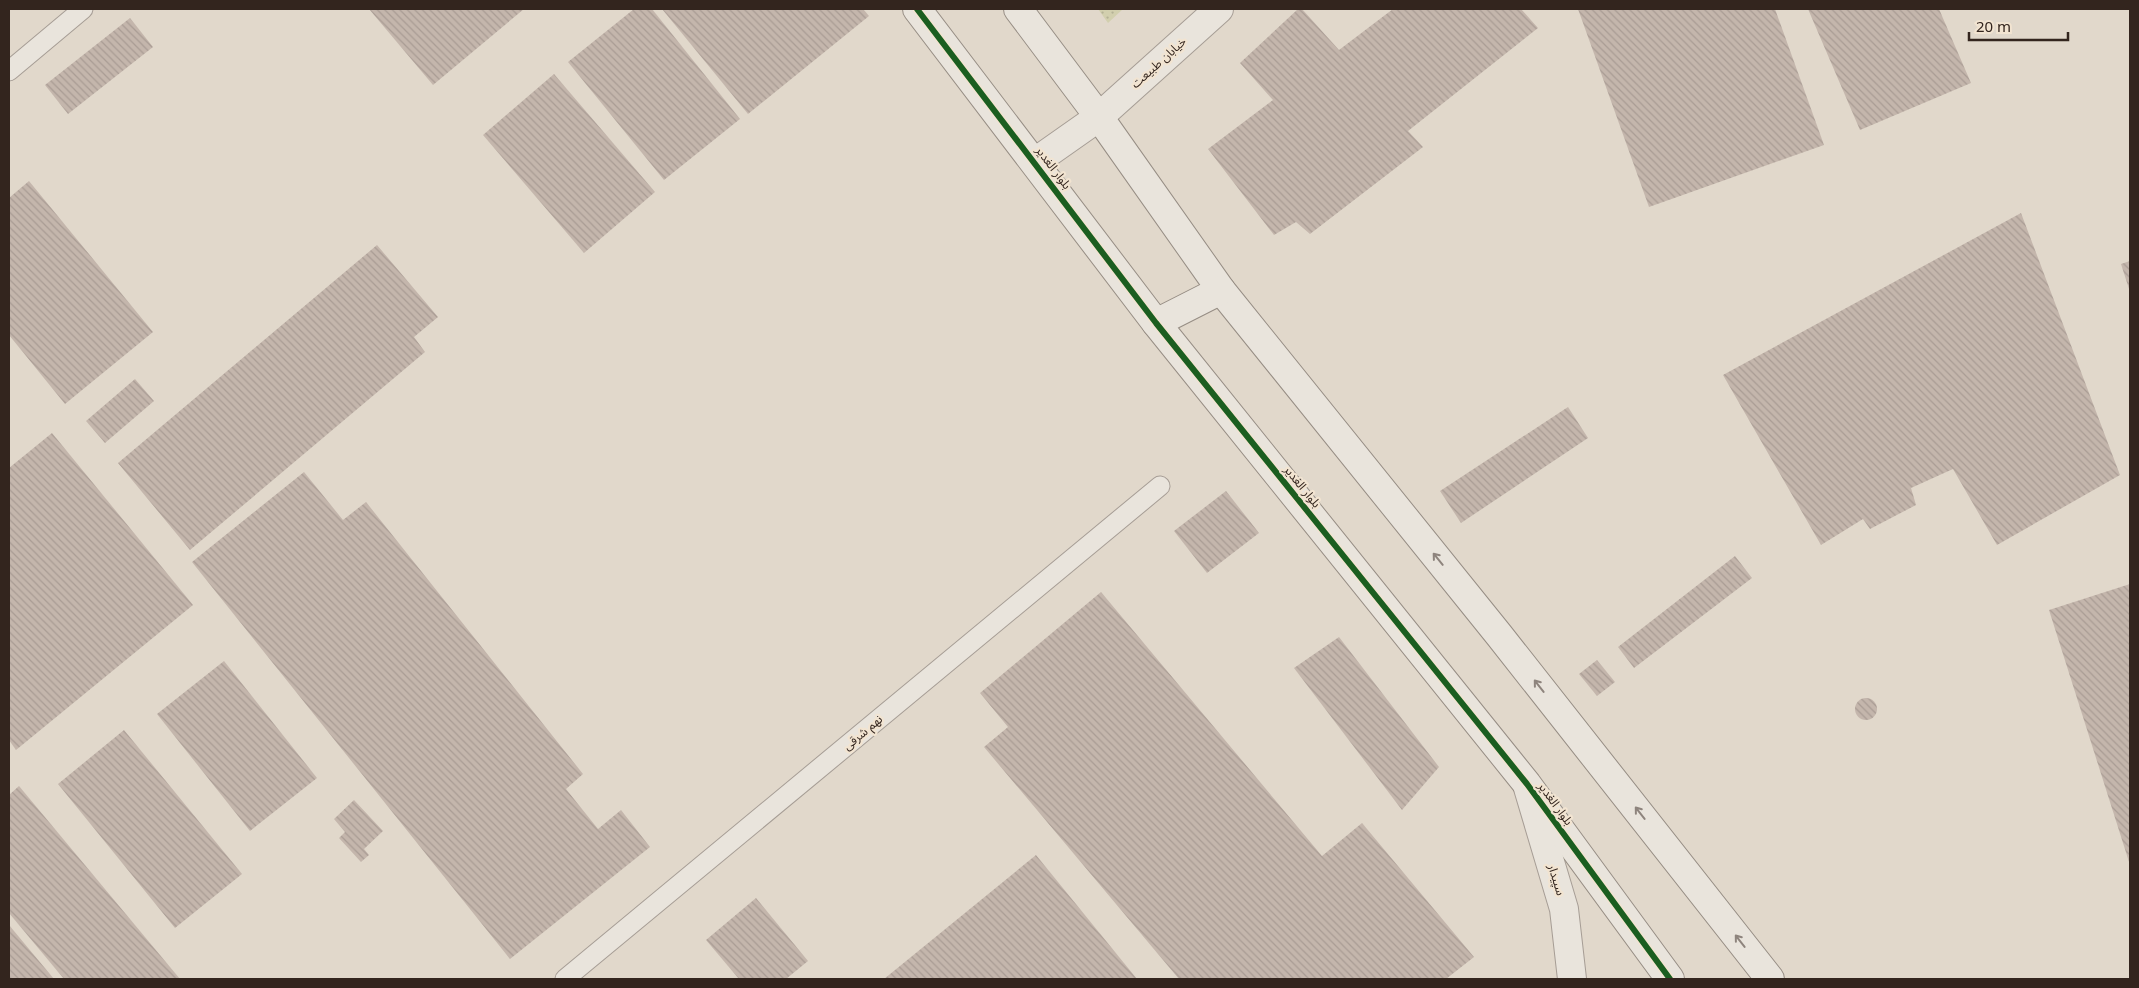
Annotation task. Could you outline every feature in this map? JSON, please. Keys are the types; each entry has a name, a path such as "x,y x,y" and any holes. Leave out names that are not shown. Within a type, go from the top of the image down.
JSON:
{"street":[{"name":"بلوار الغدیر","path":"917,9 1156,322 1527,784 1670,979"},
{"name":"خیابان طبیعت","path":"1035,162 1099,118 1219,9"},
{"path":"1028,14 1221,290 1499,634 1770,979"},
{"path":"1156,322 1221,290"},
{"name":"سپیدار","path":"1527,784 1564,908 1572,979"}],"lane":[{"path":"9,71 84,9"},
{"name":"نهم شرقی","path":"565,979 1160,486"}],"shaded area":[{"path":"1098,9 1123,9 1108,23"}],"building":[{"path":"369,9 524,9 433,85"},
{"path":"634,9 652,9 740,119 664,180 568,62"},
{"path":"662,9 863,9 869,16 748,114"},
{"path":"1298,9 1302,9 1339,50 1393,9 1521,9 1538,28 1408,131 1423,147 1310,234 1296,222 1274,235 1208,149 1273,100 1240,63"},
{"path":"1578,9 1775,9 1824,145 1649,207"},
{"path":"1808,9 1939,9 1971,83 1860,130"},
{"path":"130,18 153,47 68,114 45,85"},
{"path":"554,74 655,192 584,253 483,135"},
{"path":"29,181 153,332 65,404 9,335 9,198"},
{"path":"2021,213 2120,475 1997,545 1953,469 1911,488 1916,505 1870,529 1863,519 1821,545 1723,375"},
{"path":"377,245 438,317 414,337 425,352 190,550 118,463"},
{"path":"2130,261 2130,292 2121,264"},
{"path":"135,379 154,401 105,443 86,421"},
{"path":"1568,407 1588,438 1461,523 1440,491"},
{"path":"52,433 193,605 16,750 9,740 9,468"},
{"path":"304,472 343,520 366,502 583,774 566,789 598,829 621,810 650,847 510,959 192,562"},
{"path":"1226,491 1259,533 1207,573 1174,531"},
{"path":"1735,556 1752,578 1634,668 1618,647"},
{"path":"2130,584 2130,865 2049,610"},
{"path":"1101,592 1322,856 1362,823 1474,957 1446,979 1179,979 984,747 1008,727 980,693"},
{"path":"1339,637 1439,767 1402,810 1294,668"},
{"path":"1597,660 1615,682 1597,696 1579,674"},
{"path":"224,661 317,778 250,831 157,714"},
{"path":"1866,698 1874,701 1877,709 1874,717 1866,720 1858,717 1855,709 1858,701"},
{"path":"124,730 242,874 175,928 58,784"},
{"path":"19,786 180,979 64,979 9,913 9,795"},
{"path":"354,800 383,831 364,849 369,855 361,862 339,838 345,832 334,819"},
{"path":"1036,855 1137,979 884,979"},
{"path":"756,898 808,961 786,979 739,979 706,940"},
{"path":"9,925 54,979 9,979"}],"cycle path":[{"path":"917,9 1156,323 1527,784 1670,979"}]}
